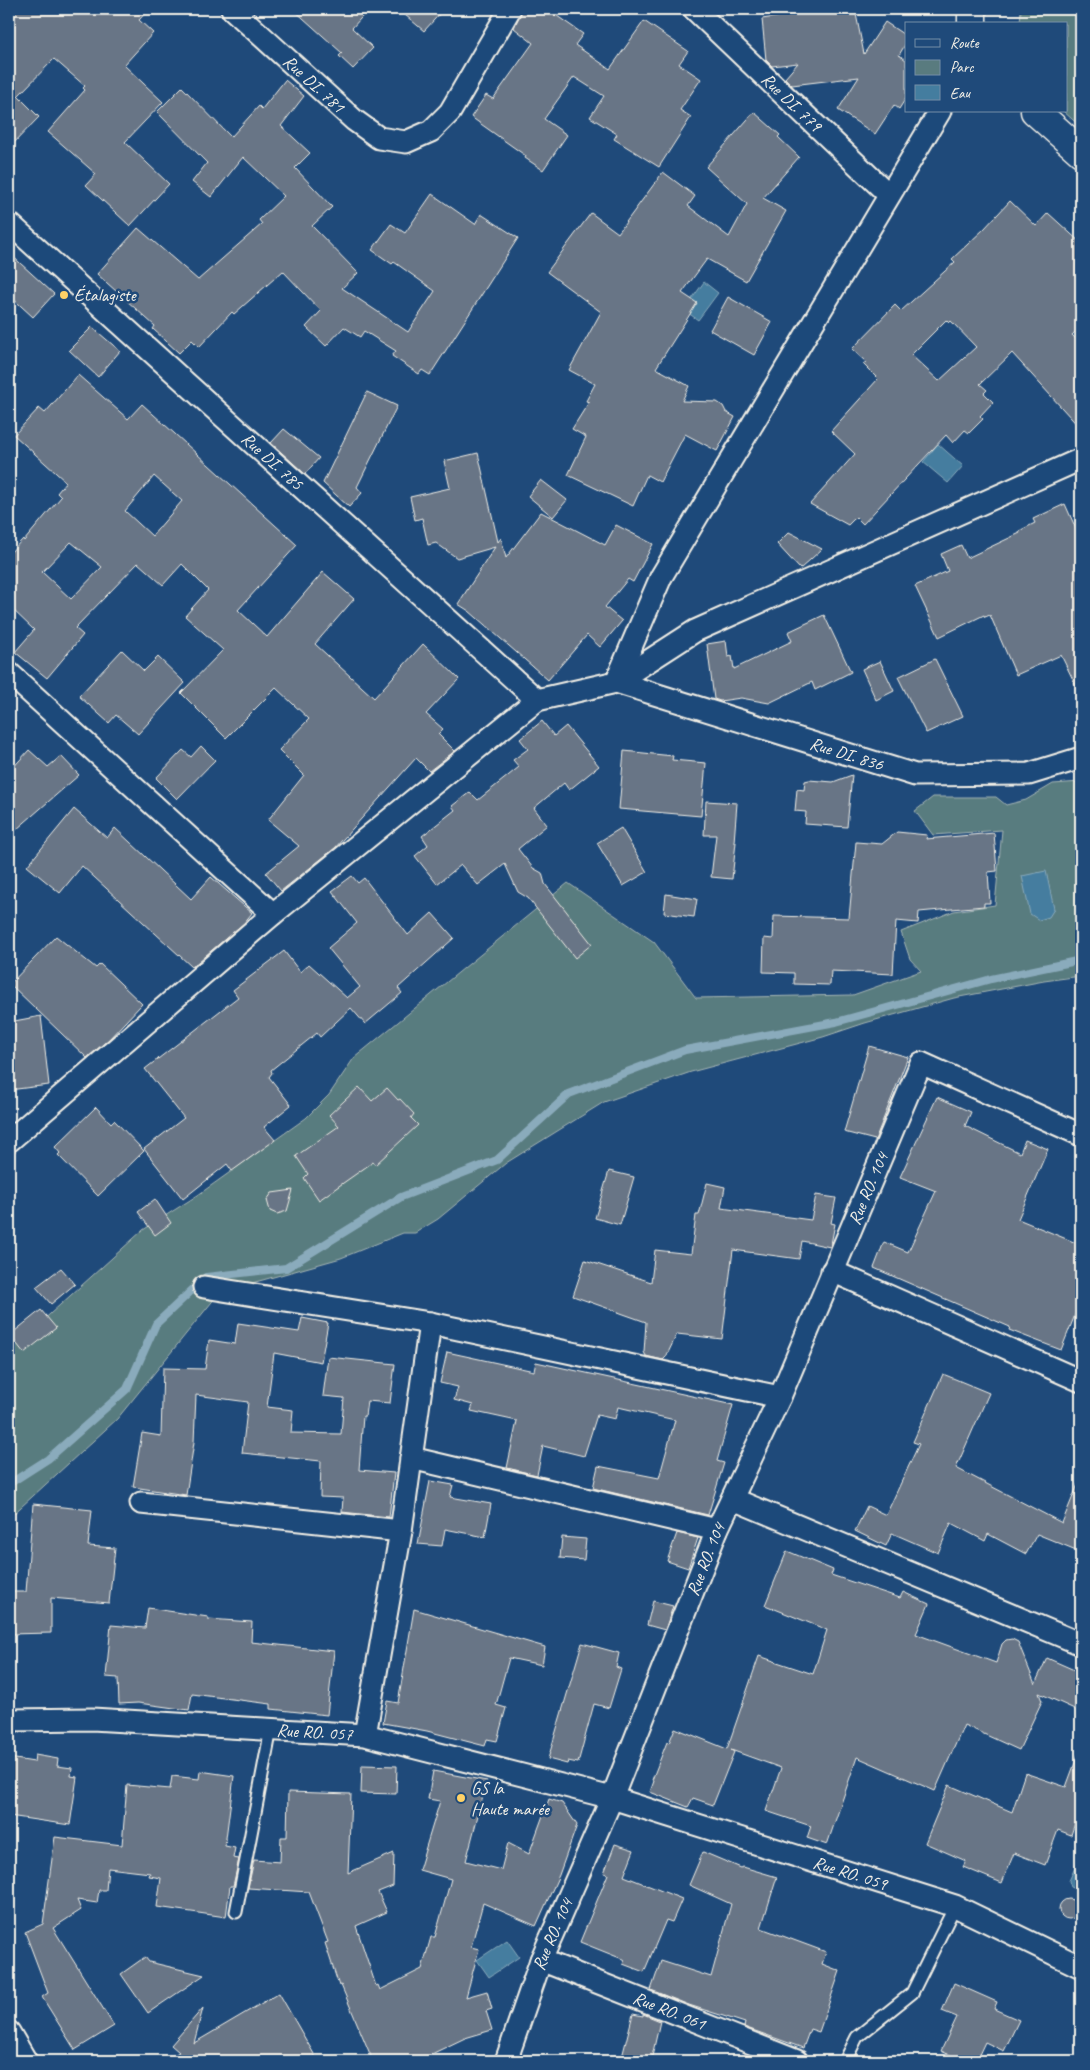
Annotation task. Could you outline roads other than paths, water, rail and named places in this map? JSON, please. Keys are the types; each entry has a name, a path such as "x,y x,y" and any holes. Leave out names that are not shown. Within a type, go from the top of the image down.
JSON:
{"street":[{"name":"Rue DI. 781","path":"232,9 354,120 379,138 406,142 431,131 450,112 510,9"},
{"name":"Rue DI. 779","path":"694,9 889,195"},
{"path":"972,9 972,22"},
{"path":"616,682 661,577 939,112"},
{"path":"1036,112 1081,152"},
{"name":"Rue DI. 785","path":"9,223 537,700"},
{"path":"9,1141 273,914 537,700 616,682 694,632 1081,459"},
{"path":"9,673 273,914"},
{"name":"Rue DI. 836","path":"616,682 915,775 1029,774 1081,758"},
{"name":"Rue RO. 104","path":"506,2061 541,1960 612,1798 717,1530 780,1397 921,1063 1081,1135"},
{"path":"832,1272 1081,1382"},
{"path":"204,1287 430,1323 780,1397"},
{"path":"365,1735 401,1531 430,1323"},
{"path":"411,1458 717,1530"},
{"path":"733,1499 1081,1644"},
{"path":"141,1503 401,1531"},
{"name":"Rue RO. 057","path":"9,1720 92,1719 365,1735 612,1798"},
{"name":"Rue RO. 059","path":"612,1798 954,1906 1081,1967"},
{"name":"Rue RO. 061","path":"541,1960 797,2061"},
{"path":"9,2032 26,2061"}],"lane":[{"path":"236,1912 271,1729"},
{"path":"845,2061 857,2037 912,1993 954,1906"}],"water":[{"path":"704,282 718,293 698,320 684,310"},
{"path":"938,444 963,466 948,483 923,462"},
{"path":"1046,871 1054,909 1049,917 1039,920 1030,914 1022,876"},
{"path":"1081,1854 1080,1891 1071,1887 1069,1881"},
{"path":"507,1940 519,1957 489,1977 477,1960"}],"waterway":[{"path":"9,1484 48,1459 127,1389 156,1324 206,1277 286,1268 401,1197 497,1160 569,1094 685,1050 836,1022 991,979 1081,960"}],"place":[{"name":"Étalagiste","path":"64,295"},
{"name":"GS la Haute marée","path":"461,1798"}]}
